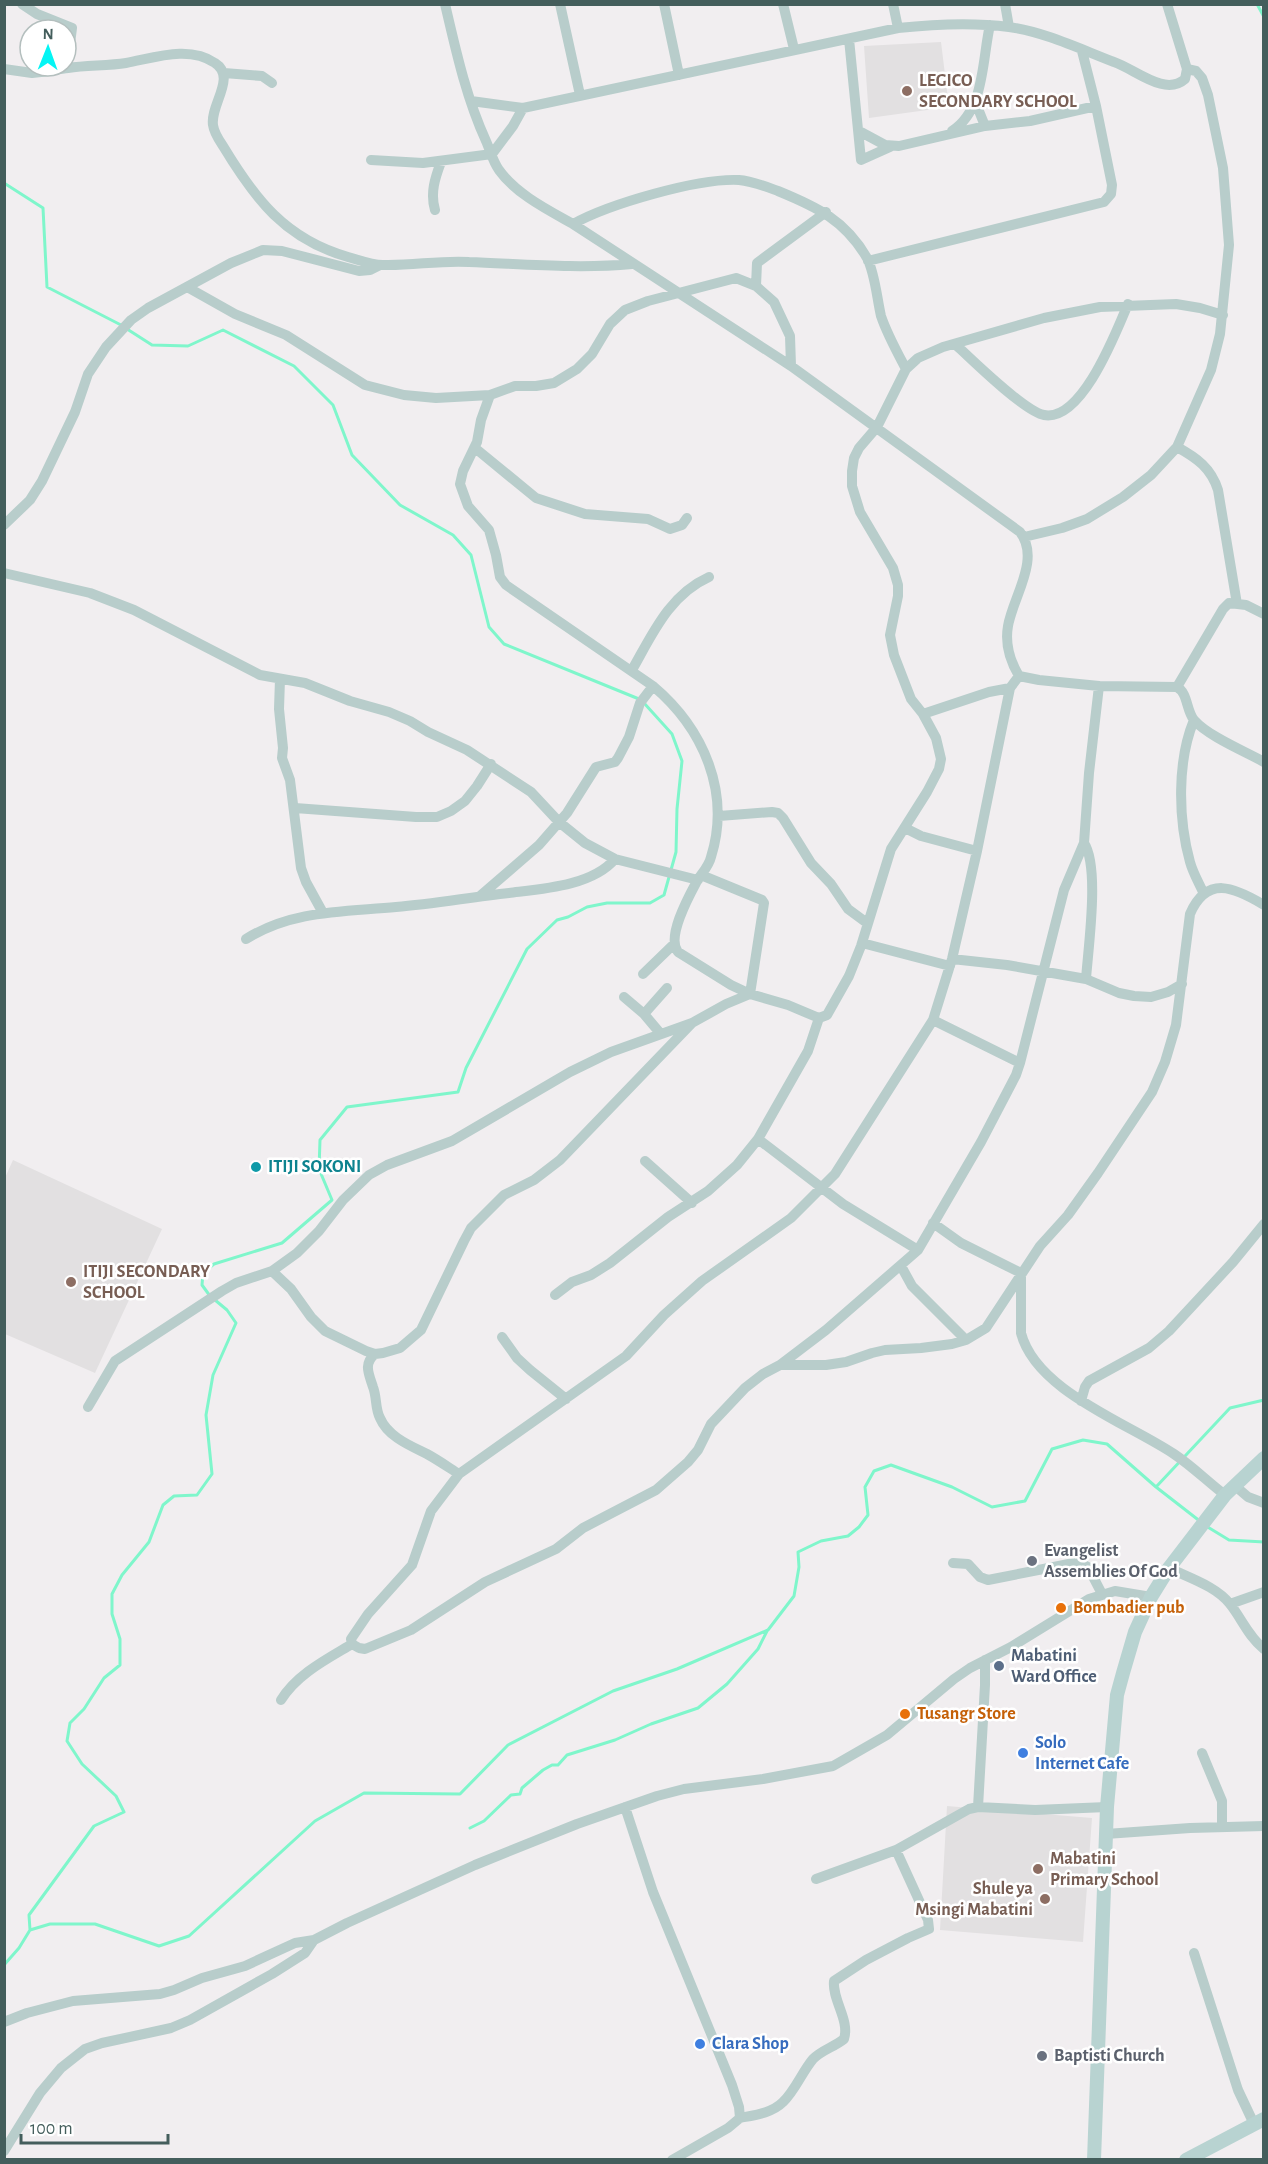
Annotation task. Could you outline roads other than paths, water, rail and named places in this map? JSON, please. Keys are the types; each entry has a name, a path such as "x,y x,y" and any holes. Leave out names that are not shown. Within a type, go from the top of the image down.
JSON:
{"main road":[{"path":"1094,2160 1107,1808 1117,1695 1129,1650 1151,1597 1194,1534 1229,1490 1263,1458"},
{"path":"1186,2160 1259,2122"}],"street":[{"path":"22,4 47,18"},
{"path":"445,4 457,59 471,101 498,169 509,181 553,213 791,366 1020,532 1027,546 1027,562 1008,625 1010,656 1019,676"},
{"path":"560,4 580,95"},
{"path":"664,4 679,75"},
{"path":"783,4 794,49"},
{"path":"893,4 898,28"},
{"path":"1005,4 1010,27"},
{"path":"471,101 523,108 898,28 951,24 1010,27 1056,39 1168,86 1185,79 1187,69 1167,4"},
{"path":"945,136 964,123 975,101 990,25"},
{"path":"849,39 861,160 890,147 985,126 1030,121 1096,106"},
{"path":"868,261 1104,202 1111,194 1112,185 1082,51"},
{"path":"78,67 125,63 170,54 187,54 212,61 219,66 224,73 213,126 223,146 263,206 304,239 338,254 380,265 464,261 576,267 632,264"},
{"path":"1024,537 1087,519 1105,510 1151,475 1177,447 1211,370 1223,315 1229,245 1224,168 1202,78 1196,71 1187,69"},
{"path":"224,73 262,76 272,83"},
{"path":"975,101 985,126"},
{"path":"371,160 408,163 441,162 492,154 523,108"},
{"path":"859,131 890,147"},
{"path":"435,210 432,195 435,176 441,162"},
{"path":"573,224 605,208 628,201 695,185 741,180 772,189 826,212 846,230 868,261 882,317 906,369"},
{"path":"756,286 757,263 826,212"},
{"path":"4,525 30,500 42,481 75,412 88,374 117,334 148,308 231,263 263,250 282,251 359,271 370,270 380,265"},
{"path":"187,287 235,314 274,328 365,385 389,393 419,397 490,394 515,386 536,386 554,382 577,369 592,354 610,324 625,310 648,301 736,278 756,286 774,302 780,311 790,336 791,366"},
{"path":"490,394 475,448 463,471 460,484 468,506 489,530 500,577 506,585 530,604 632,670 646,695 672,704 696,735 713,776 719,801 719,816 711,860 699,877 676,930 674,944 678,952 750,994 819,1017 827,1015 849,976 862,943 891,849 941,765 936,738 923,714 911,699 891,643 891,629 898,596 896,577 860,512 852,486 854,458 859,448 877,427 906,369 918,358 955,344 1044,318 1100,307 1128,304 1176,304 1223,315"},
{"path":"955,344 1030,409 1042,415 1053,416 1068,408 1096,372 1128,304"},
{"path":"1177,447 1206,466 1218,490 1237,604"},
{"path":"475,448 513,478 528,494 573,511 648,519 670,529 682,525 687,518"},
{"path":"4,573 90,593 134,610 260,675 304,683 410,721 491,764 531,792 559,822 585,843 615,859 662,871 699,877 762,900 764,903 750,994"},
{"path":"632,670 662,616 694,584 709,577"},
{"path":"1177,687 1223,609 1229,603 1246,605 1263,614"},
{"path":"1019,676 1099,686 1177,687 1184,692 1188,710 1194,720 1211,733 1263,762"},
{"path":"352,1644 351,1639 368,1614 412,1565 431,1511 459,1474 626,1356 664,1315 702,1281 791,1218 824,1188 835,1174 933,1020 951,963 977,851 1010,688 1019,676"},
{"path":"280,679 282,758 290,780 295,808 301,868 323,913"},
{"path":"352,1644 365,1648 411,1630 485,1582 556,1549 583,1528 656,1490 688,1462 698,1450 711,1424 730,1403 763,1374 780,1365 826,1330 918,1250 981,1142 1020,1063 1064,890 1084,843 1099,686"},
{"path":"923,714 989,692 1010,688"},
{"path":"480,896 523,861 559,822 577,799 596,767 615,762 629,737 646,695"},
{"path":"1194,720 1184,750 1183,812 1191,864 1203,892"},
{"path":"295,808 416,817 437,816 451,811 465,801 491,764"},
{"path":"719,816 778,813 810,863 831,884 848,909 867,923"},
{"path":"905,828 921,836 977,851"},
{"path":"1084,843 1091,860 1091,904 1086,979"},
{"path":"246,939 272,925 323,913 404,907 561,885 600,873 615,859"},
{"path":"780,1365 826,1365 846,1362 872,1353 966,1340 986,1328 998,1313 1021,1273 1040,1246 1068,1215 1152,1092 1176,1025 1190,914 1196,899 1203,892 1219,887 1250,896 1263,905"},
{"path":"862,943 951,963 1007,965 1086,979 1119,993 1134,996 1151,997 1168,992 1182,984"},
{"path":"643,974 674,944"},
{"path":"644,1014 667,988"},
{"path":"88,1407 115,1361 222,1291 236,1283 272,1271 306,1245 343,1200 369,1175 387,1165 452,1141 570,1072 611,1052 692,1023 750,994"},
{"path":"624,997 644,1014 660,1033"},
{"path":"555,1295 572,1282 599,1270 668,1217 708,1191 737,1164 758,1139 808,1051 819,1017"},
{"path":"933,1020 1020,1063"},
{"path":"459,1474 408,1445 382,1423 367,1369 370,1359 375,1354 400,1348 421,1330 464,1241 471,1228 482,1216 504,1195 534,1180 560,1160 692,1023"},
{"path":"758,1139 850,1209 918,1250"},
{"path":"645,1161 692,1203"},
{"path":"933,1223 961,1243 1021,1273"},
{"path":"1081,1401 1089,1381 1149,1348 1169,1331 1233,1262 1263,1224"},
{"path":"901,1266 912,1286 966,1340"},
{"path":"272,1271 291,1289 311,1317 325,1331 375,1354"},
{"path":"1021,1273 1021,1334 1023,1343 1039,1368 1081,1401 1174,1454 1189,1466 1229,1490 1263,1503"},
{"path":"502,1337 530,1370 566,1399"},
{"path":"953,1563 968,1564 980,1577 988,1580 1079,1562 1088,1567 1102,1594"},
{"path":"1169,1569 1212,1589 1230,1604 1254,1641 1263,1649"},
{"path":"4,2022 36,2010 74,2001 160,1994 202,1978 245,1966 295,1943 314,1940 458,1872 530,1842 625,1807 684,1789 833,1766 887,1735 954,1679 1089,1599 1115,1591 1151,1597"},
{"path":"1230,1604 1263,1592"},
{"path":"280,1700 297,1680 352,1644"},
{"path":"978,1807 985,1660"},
{"path":"1202,1753 1222,1801 1222,1827"},
{"path":"625,1807 653,1892 732,2085 740,2107 740,2118"},
{"path":"816,1879 896,1850 969,1809 978,1807 1035,1810 1107,1808"},
{"path":"1106,1834 1263,1826"},
{"path":"672,2160 728,2128 740,2118 761,2114 785,2101 812,2060 822,2051 844,2039 844,2027 834,1981 873,1956 930,1929 896,1850"},
{"path":"4,2151 30,2107 73,2057 85,2049 102,2043 150,2033 190,2020 305,1953 314,1940"},
{"path":"1194,1953 1239,2090 1259,2122"}],"waterway":[{"path":"1257,4 1264,17"},
{"path":"4,183 43,208 47,287 121,325"},
{"path":"127,329 152,345 188,346 223,330 294,366 333,405 352,455 400,505 453,535 471,555 489,627 504,644 639,699"},
{"path":"210,1296 202,1285 203,1273 214,1264 282,1243 332,1200 319,1169 320,1140 347,1107 458,1092 466,1068 527,949 557,920 587,907 607,903 650,903 664,895 676,852 677,809 682,761 672,734 644,703"},
{"path":"4,1965 19,1948 30,1930 29,1915 94,1826 124,1812 116,1796 82,1764 67,1741 70,1723 84,1709 104,1678 120,1665 120,1639 112,1614 112,1594 122,1575 149,1542 163,1505 174,1496 197,1495 212,1474 206,1415 213,1375 236,1323 227,1310 215,1300"},
{"path":"1156,1487 1230,1408 1264,1400"},
{"path":"30,1930 50,1924 95,1924 159,1946 189,1936 315,1821 364,1793 460,1794 508,1745 613,1691 677,1669 768,1630 794,1596 799,1567 798,1552 821,1541 848,1536 859,1527 868,1515 865,1487 874,1471 891,1465 952,1487 992,1507 1025,1501 1052,1449 1083,1440 1107,1444 1156,1487 1201,1522"},
{"path":"1206,1526 1229,1540 1264,1542"},
{"path":"470,1828 484,1821 511,1795 520,1794 522,1788 543,1770 552,1765 558,1765 567,1755 615,1740 651,1724 698,1708 727,1684 758,1649 767,1631"}],"place":[{"name":"LEGICO SECONDARY SCHOOL","path":"907,91"},
{"name":"ITIJI SOKONI","path":"256,1167"},
{"name":"ITIJI SECONDARY SCHOOL","path":"71,1282"},
{"name":"Evangelist Assemblies Of God","path":"1032,1561"},
{"name":"Bombadier pub","path":"1061,1608"},
{"name":"Mabatini Ward Office","path":"999,1666"},
{"name":"Tusangr Store","path":"905,1714"},
{"name":"Solo Internet Cafe","path":"1023,1753"},
{"name":"Mabatini Primary School","path":"1038,1869"},
{"name":"Shule ya Msingi Mabatini","path":"1045,1899"},
{"name":"Clara Shop","path":"700,2044"},
{"name":"Baptisti Church","path":"1042,2056"}]}
